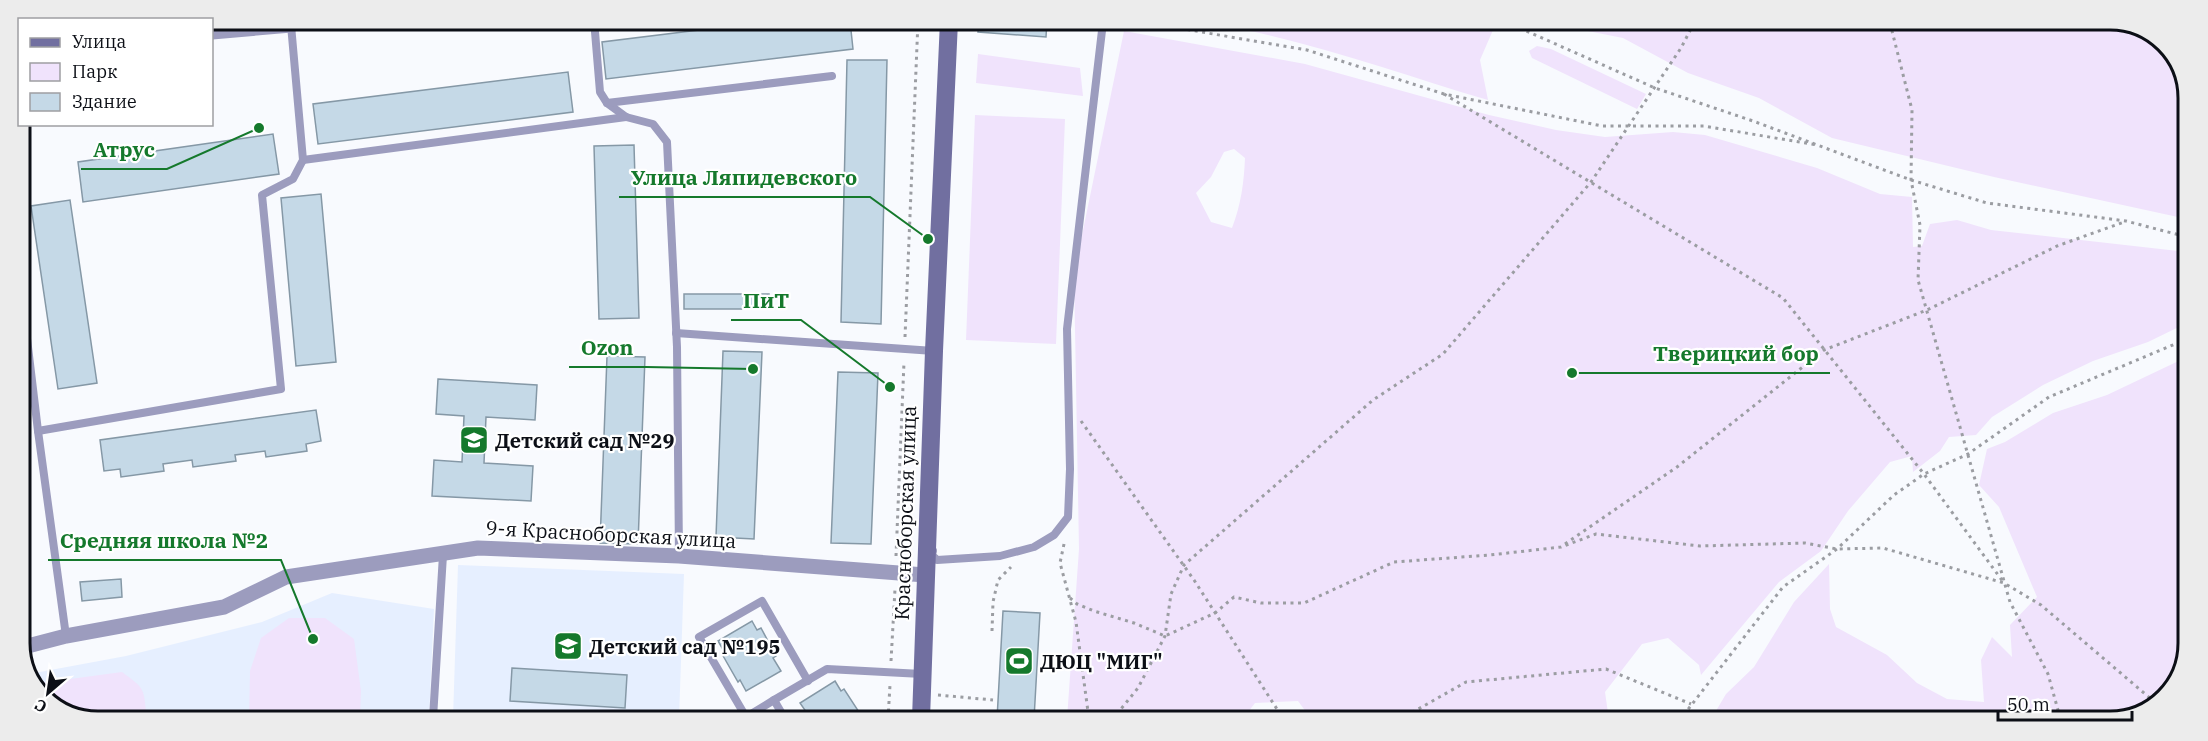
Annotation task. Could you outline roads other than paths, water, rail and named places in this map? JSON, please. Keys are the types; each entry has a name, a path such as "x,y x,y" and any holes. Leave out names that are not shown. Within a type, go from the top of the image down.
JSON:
{"street":[{"path":"213,32 229,30"},
{"name":"Красноборская улица","path":"921,711 949,30"},
{"name":"9-я Красноборская улица","path":"30,645 66,636 224,607 286,577 478,548 679,556 925,575"}],"lane":[{"path":"38,431 280,389 262,195 293,179 303,160 296,30"},
{"path":"595,30 600,92 607,103 626,117 653,124 667,142 676,333 679,556"},
{"path":"930,458 936,469 932,555 937,560 1000,556 1034,547 1054,535 1068,517 1067,328 1102,30"},
{"path":"607,103 832,76"},
{"path":"303,160 626,117"},
{"path":"676,333 934,351"},
{"path":"30,384 66,636"},
{"path":"433,711 443,555"},
{"path":"740,711 699,637 762,600 808,681"},
{"path":"756,711 827,669 922,674"},
{"path":"774,700 780,711"}],"place":[{"name":"Атрус","path":"259,128"},
{"name":"Улица Ляпидевского","path":"928,239"},
{"name":"Ozon","path":"753,369"},
{"name":"Тверицкий бор","path":"1572,373"},
{"name":"ПиТ","path":"890,387"},
{"name":"Детский сад №29","path":"474,440"},
{"name":"Средняя школа №2","path":"313,639"},
{"name":"Детский сад №195","path":"568,646"},
{"name":"ДЮЦ \"МИГ\"","path":"1019,661"}]}
